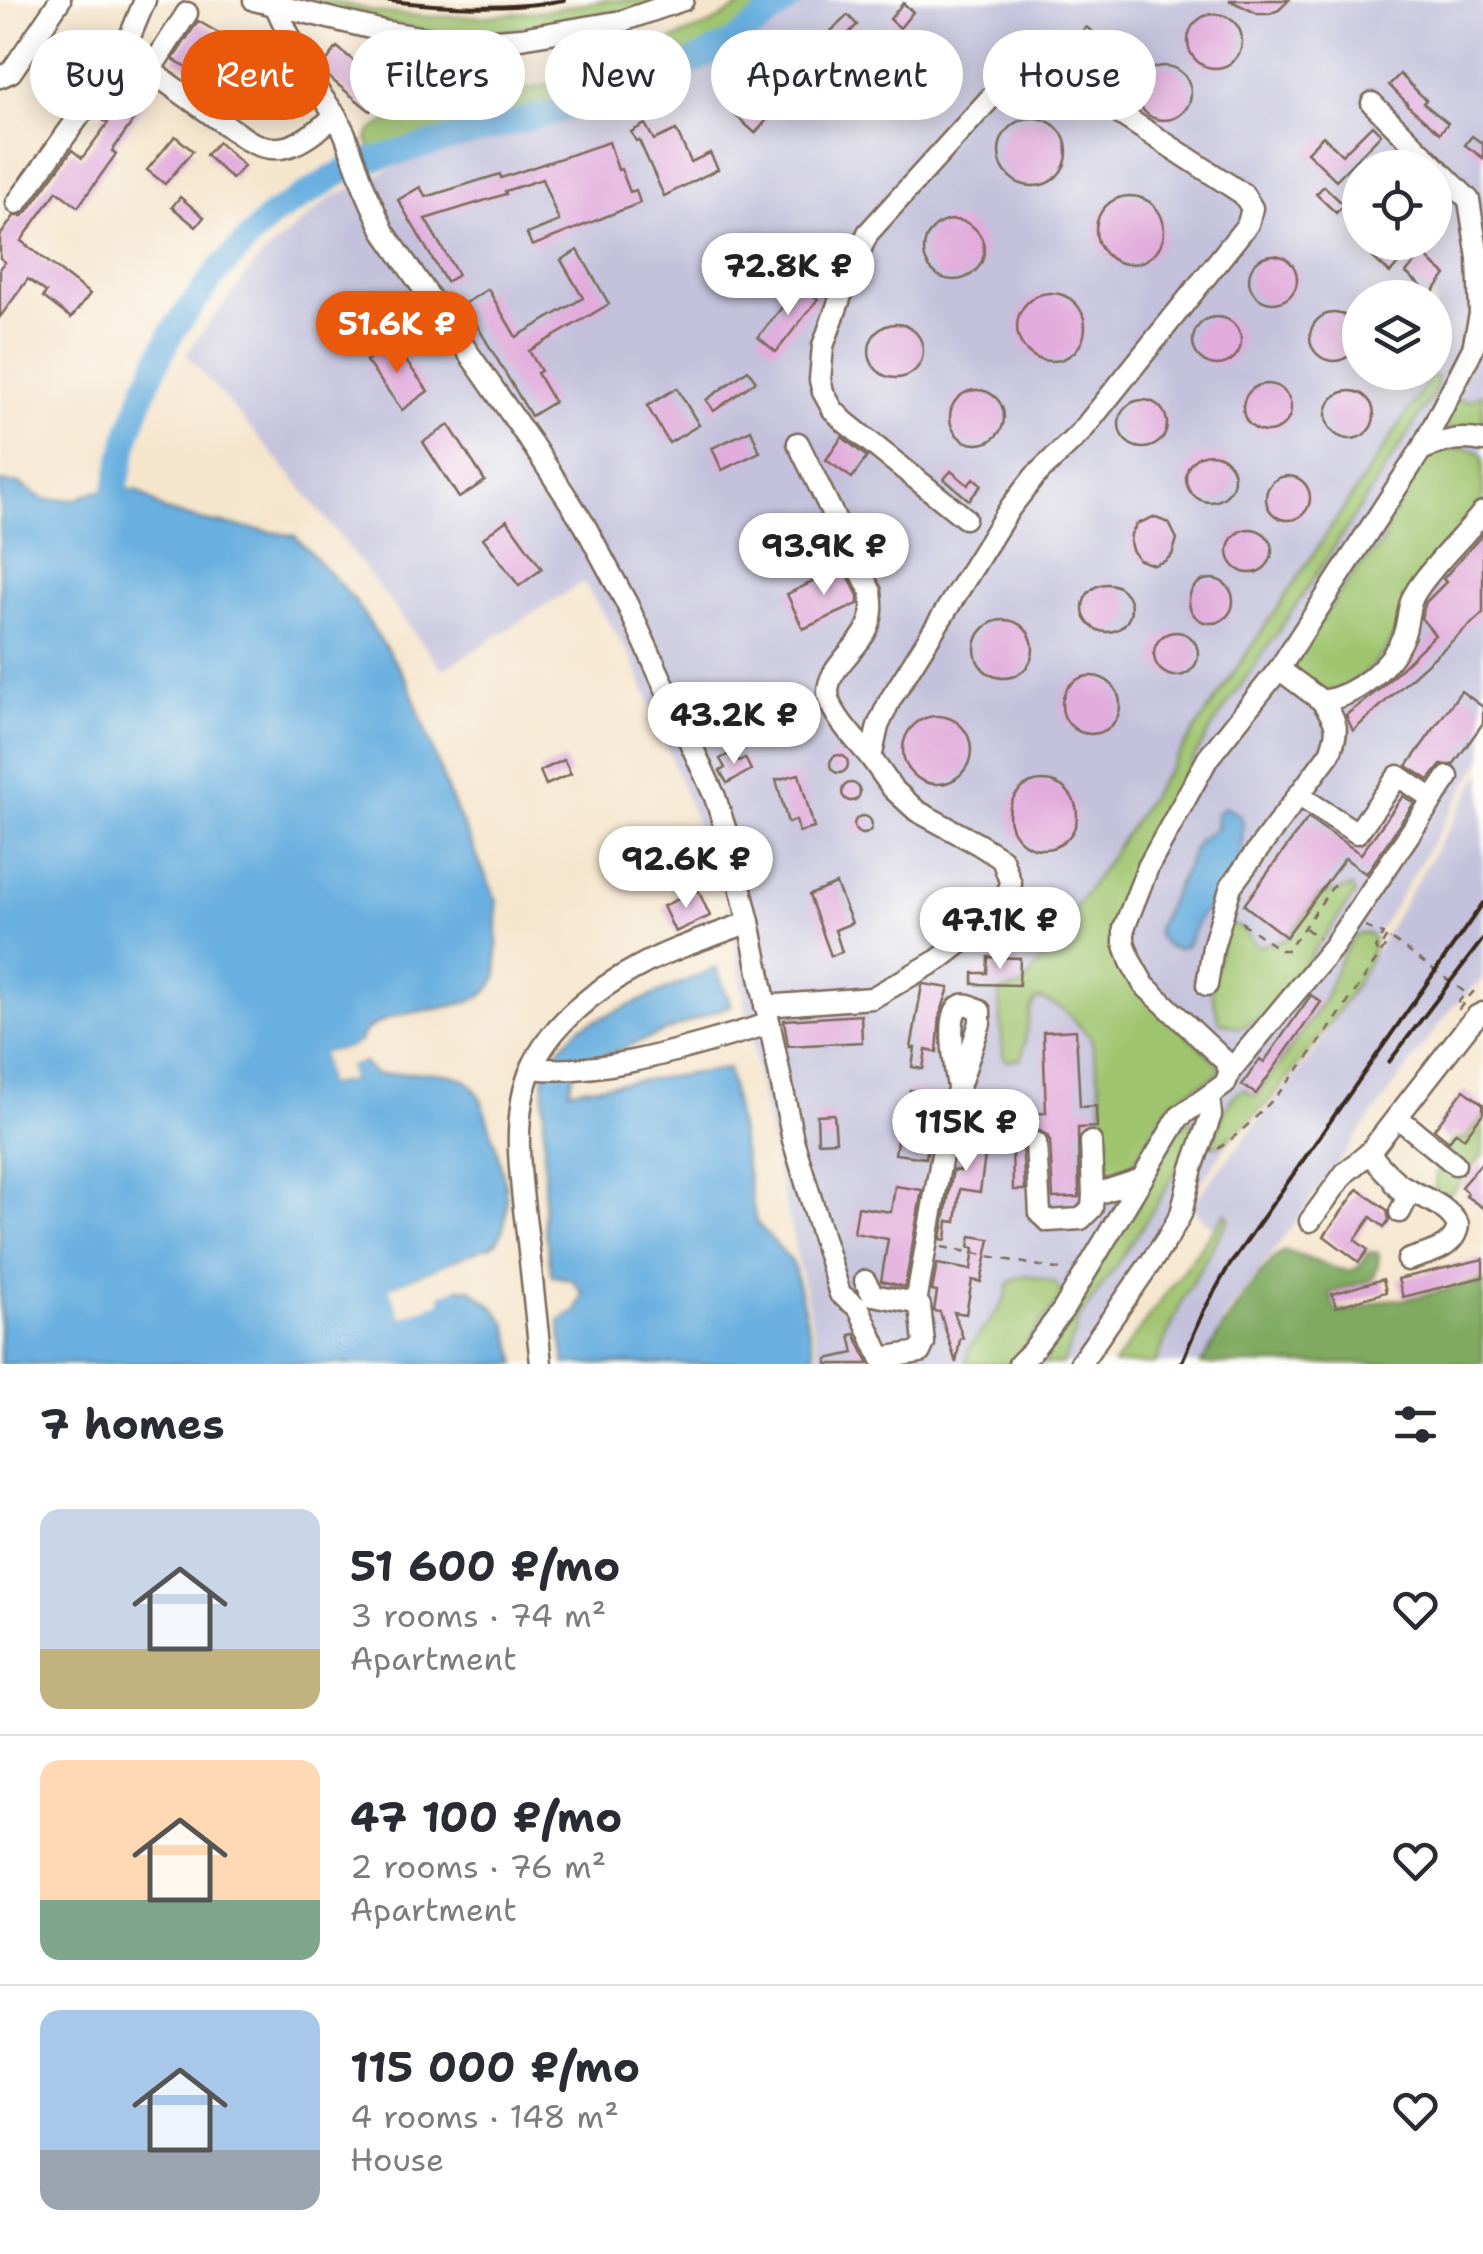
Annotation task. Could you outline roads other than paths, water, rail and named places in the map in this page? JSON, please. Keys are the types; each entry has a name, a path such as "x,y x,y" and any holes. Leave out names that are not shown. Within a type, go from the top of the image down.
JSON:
{"street":[{"path":"0,78 11,72 60,0"},
{"path":"17,203 122,58 145,0"},
{"path":"254,0 387,32 459,43 521,38 622,21 684,0"},
{"path":"276,6 309,78 340,125 384,232 532,444 584,524 626,604 722,818 749,922 793,1140 840,1294 859,1308 881,1362 920,1352 924,1343 920,1306 874,1295 865,1280"},
{"path":"187,14 154,64 154,74 259,146 294,146 340,125"},
{"path":"871,758 878,726 890,700 1010,508 1035,476 1081,432 1248,224 1252,208 1243,194 1105,104 1050,77 1031,76 996,92 868,234 823,346 820,380 833,410 966,518"},
{"path":"1230,1071 1225,1061 1144,985 1130,962 1124,928 1148,867 1208,758 1279,668 1421,450 1474,348 1480,314 1478,258 1468,200 1372,103"},
{"path":"1421,450 1451,438 1483,441"},
{"path":"532,1068 559,1072 591,1069 672,1051 767,1015 872,998 938,960 992,919 1011,884 1002,859 917,811 893,789 834,712 828,696 831,677 866,630 873,610 871,592 798,443"},
{"path":"1322,701 1337,699 1366,682 1390,657 1406,627 1414,593 1483,512"},
{"path":"1207,985 1213,947 1231,886 1330,753 1337,735 1336,724 1322,701 1279,668"},
{"path":"1298,796 1356,833 1398,776 1434,798"},
{"path":"1028,1360 1063,1310 1179,1118 1225,1084 1230,1071 1333,947 1448,778"},
{"path":"541,1364 521,1186 519,1122 532,1068 544,1045 602,989 684,945 749,922"},
{"path":"1310,1222 1345,1174 1369,1154 1468,1026 1483,1013"},
{"path":"916,1303 948,1120 958,1088"},
{"path":"1080,1364 1174,1226 1211,1115 1209,1096"},
{"path":"1396,1116 1455,1164"},
{"path":"1036,1143 1040,1214 1048,1221 1081,1219 1092,1208 1091,1142"},
{"path":"1369,1154 1407,1198 1400,1212"},
{"path":"1390,1177 1442,1207 1458,1225 1455,1238 1445,1246 1408,1260"},
{"path":"1094,1195 1142,1179"}],"water":[{"path":"0,482 20,484 44,500 137,490 165,511 295,536 354,600 407,680 448,792 497,901 497,974 491,987 466,1003 397,1015 366,1031 360,1042 351,1047 324,1053 327,1084 351,1080 349,1066 362,1062 376,1075 456,1076 476,1091 503,1176 503,1230 495,1244 390,1288 402,1318 442,1301 439,1295 457,1288 471,1289 507,1324 517,1364 0,1364"},
{"path":"1225,807 1241,816 1240,863 1201,914 1186,946 1170,947 1159,937 1158,926 1198,841 1217,828 1216,814"},
{"path":"716,968 731,1005 576,1067 569,1090 728,1069 756,1222 793,1263 817,1364 565,1364 559,1321 576,1312 583,1293 571,1279 552,1276 544,1225 544,1075 557,1051 580,1027"}],"waterway":[{"path":"115,491 129,433 172,332 216,273 271,216 355,164 577,106 655,81 735,41 789,0"}],"railway":[{"path":"381,0 473,7 564,0"},
{"path":"1181,1364 1227,1269 1483,903"},
{"path":"1389,1062 1483,939"}]}
